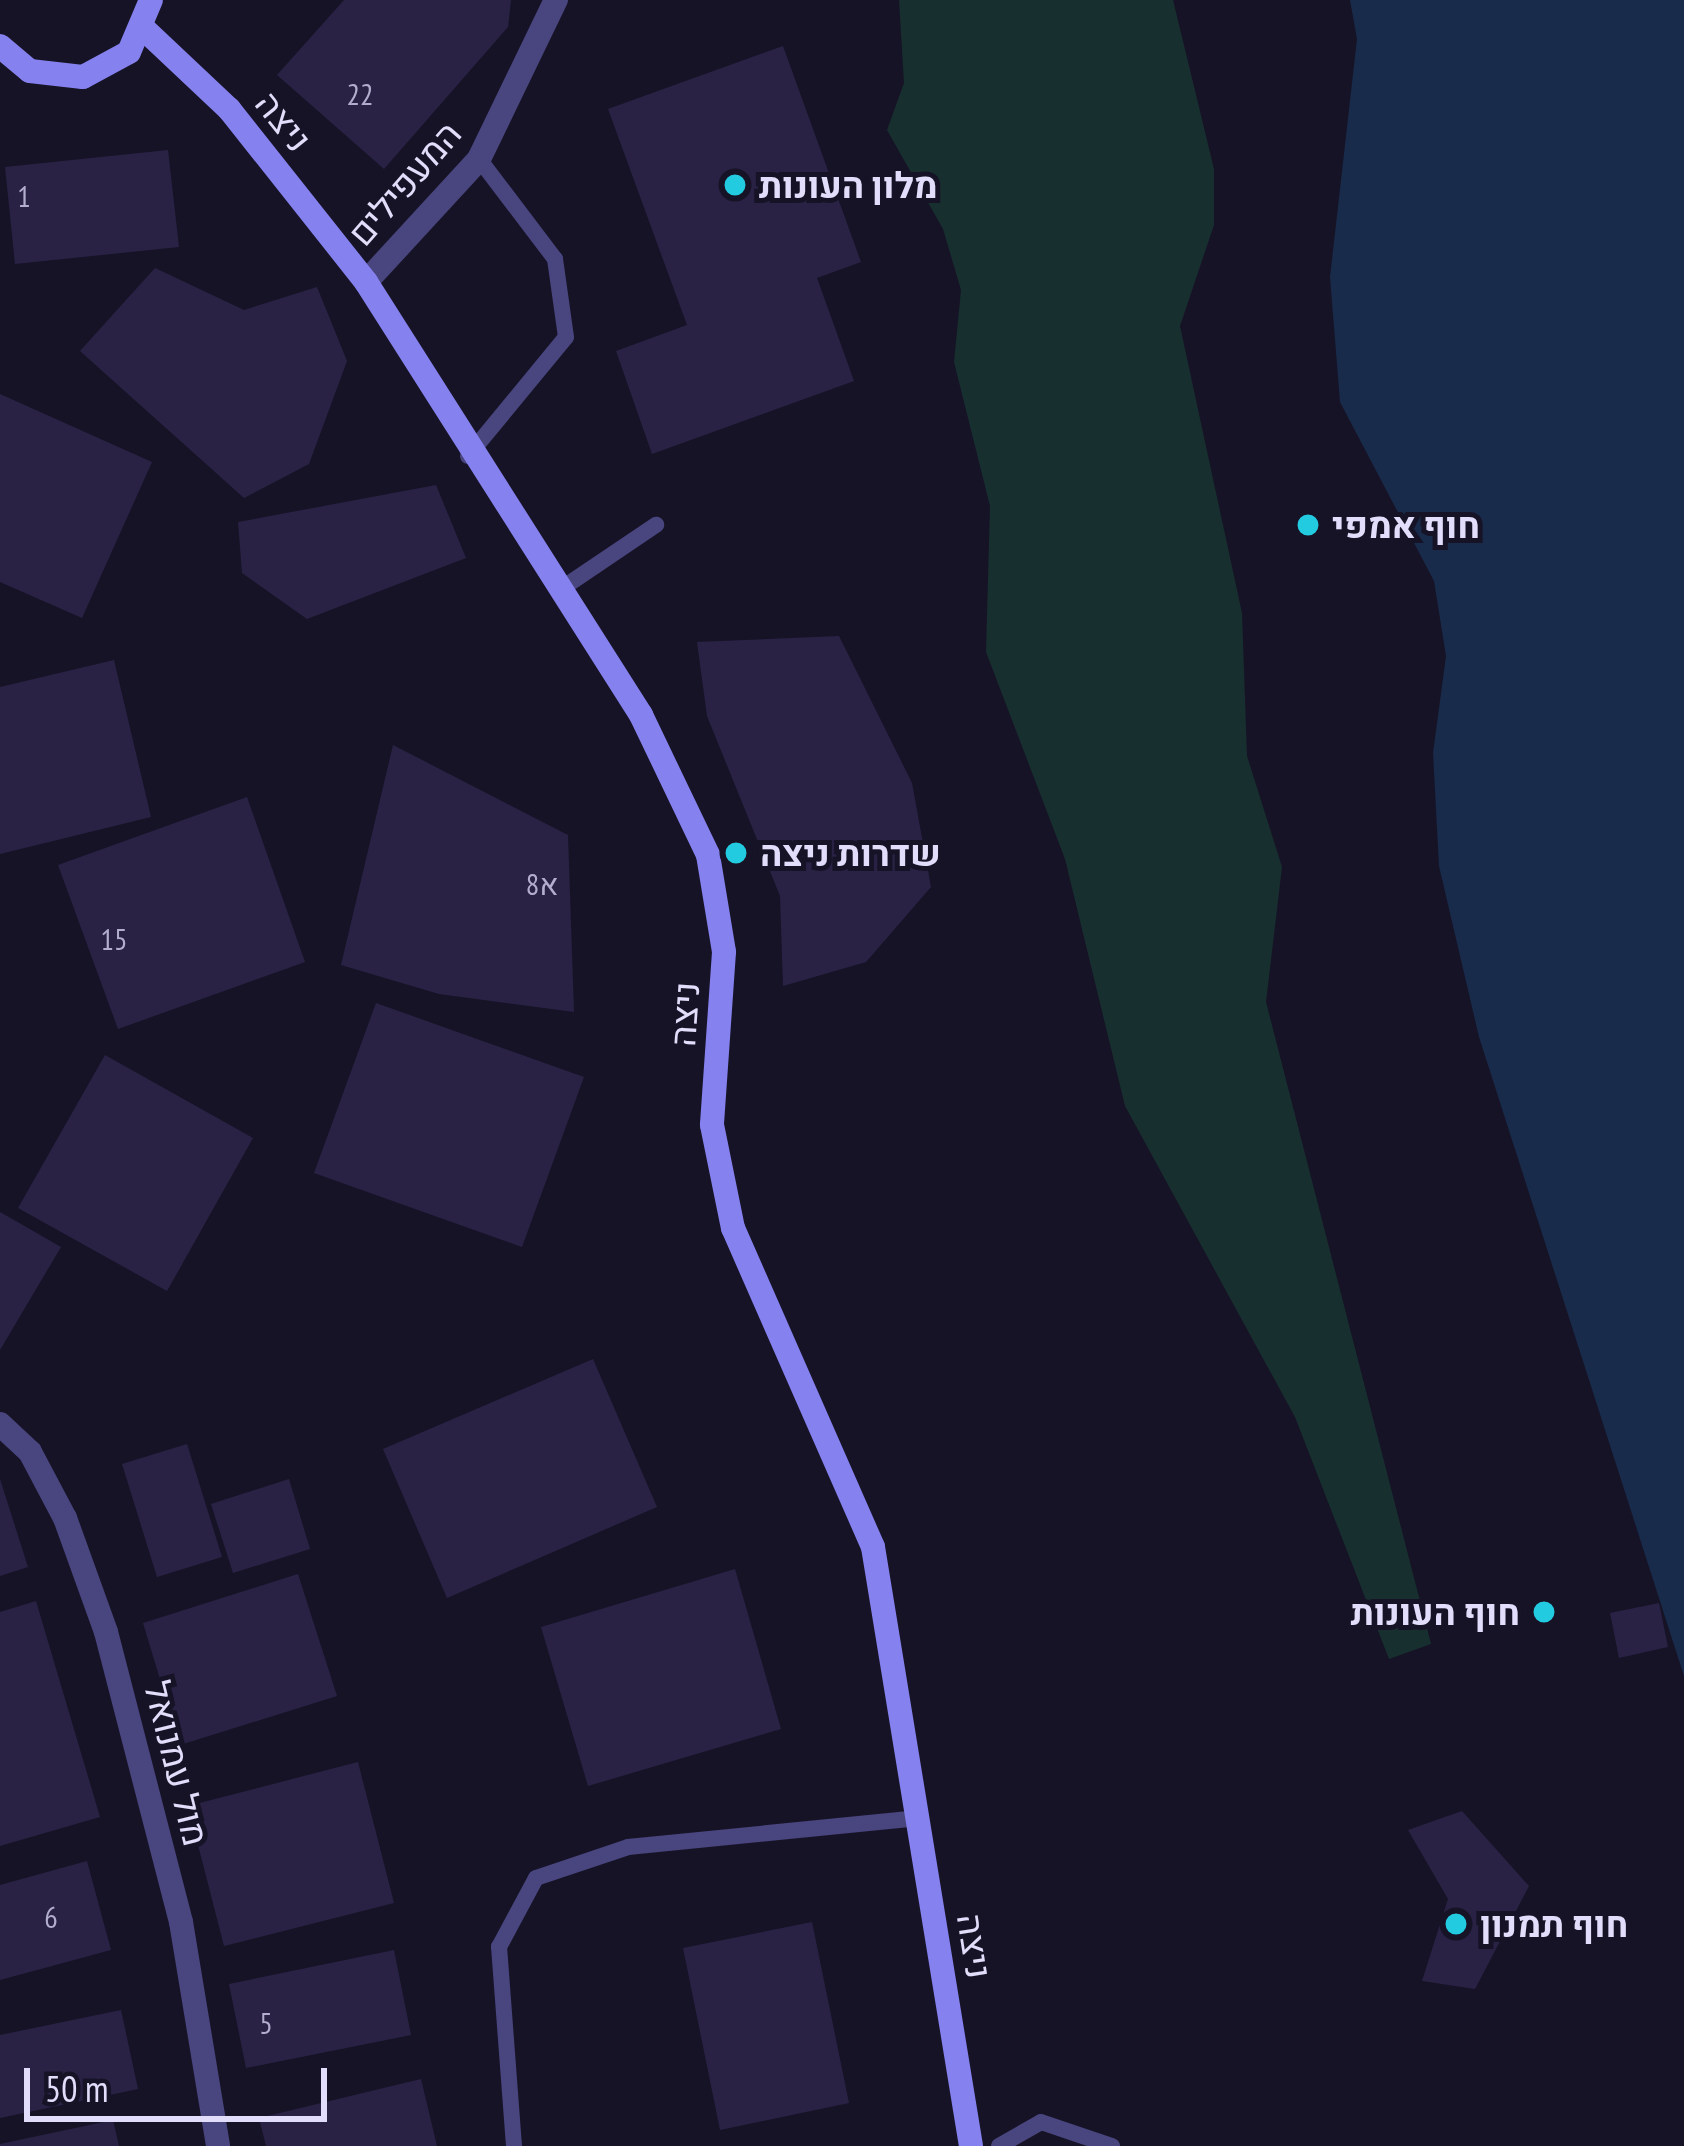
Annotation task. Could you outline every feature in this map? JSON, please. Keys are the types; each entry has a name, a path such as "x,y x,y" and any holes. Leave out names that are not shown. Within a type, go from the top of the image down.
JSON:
{"street":[{"path":"3,60 43,75 82,77 108,68 144,29 151,0"},
{"name":"המעפילים","path":"366,282 479,159 553,26 556,0"},
{"name":"ניצה","path":"144,29 229,109 366,282 468,457 597,647 708,855 724,952 712,1125 733,1228 873,1547 970,2146"},
{"name":"מול עמנואל","path":"0,1424 30,1452 65,1518 106,1633 181,1922 218,2146"}],"lane":[{"path":"468,457 566,337 555,259 479,159"},
{"path":"561,589 656,525"},
{"path":"514,2146 500,1947 536,1878 628,1846 917,1818"},
{"path":"999,2146 1041,2122 1112,2146"}],"green space":[{"path":"899,0 1173,0 1214,169 1214,225 1180,326 1242,613 1247,756 1282,867 1266,1002 1431,1644 1389,1659 1295,1417 1125,1106 1065,859 986,652 990,506 954,362 961,290 943,229 887,130 904,83"}],"water":[{"path":"1350,0 1684,0 1684,1676 1479,1037 1439,866 1433,753 1446,656 1434,581 1340,402 1330,277 1357,39"}],"building":[{"path":"344,0 511,0 508,27 384,169 277,75"},
{"name":"מלון העונות","path":"783,46 861,262 817,278 854,381 652,454 616,351 687,325 608,109"},
{"path":"168,150 179,247 15,264 5,167"},
{"path":"155,268 244,310 317,287 347,361 309,464 244,498 80,351"},
{"path":"0,394 152,462 82,618 0,582"},
{"path":"436,485 466,558 307,619 242,573 238,522"},
{"path":"839,636 912,783 931,887 866,962 783,986 780,896 707,716 697,642"},
{"path":"114,660 151,817 0,854 0,687"},
{"path":"393,745 568,835 574,1012 439,994 341,965"},
{"path":"247,797 305,962 118,1029 58,865"},
{"path":"376,1003 584,1077 522,1247 314,1173"},
{"path":"105,1055 253,1138 167,1291 18,1208"},
{"path":"0,1212 61,1247 0,1350"},
{"path":"593,1359 657,1507 447,1598 383,1449"},
{"path":"187,1444 222,1557 157,1577 122,1464"},
{"path":"0,1479 28,1567 0,1576"},
{"path":"289,1479 310,1549 233,1573 211,1504"},
{"path":"735,1569 781,1729 588,1786 541,1627"},
{"path":"298,1574 337,1696 180,1745 143,1623"},
{"path":"36,1601 100,1817 0,1846 0,1612"},
{"path":"1659,1603 1668,1647 1619,1658 1610,1613"},
{"path":"358,1762 394,1903 224,1946 188,1806"},
{"path":"1462,1811 1529,1886 1475,1989 1422,1981 1448,1899 1408,1830"},
{"path":"87,1861 111,1950 0,1980 0,1885"},
{"path":"812,1922 849,2103 720,2130 683,1948"},
{"path":"394,1950 411,2035 246,2068 229,1984"},
{"path":"121,2010 138,2089 0,2118 0,2035"},
{"path":"421,2079 437,2146 266,2146 259,2118"},
{"path":"113,2120 119,2146 0,2146 0,2144"}],"place":[{"name":"מלון העונות","path":"735,185"},
{"name":"חוף אמפי","path":"1308,525"},
{"name":"שדרות ניצה","path":"736,853"},
{"name":"חוף העונות","path":"1544,1612"},
{"name":"חוף תמנון","path":"1456,1924"}]}
